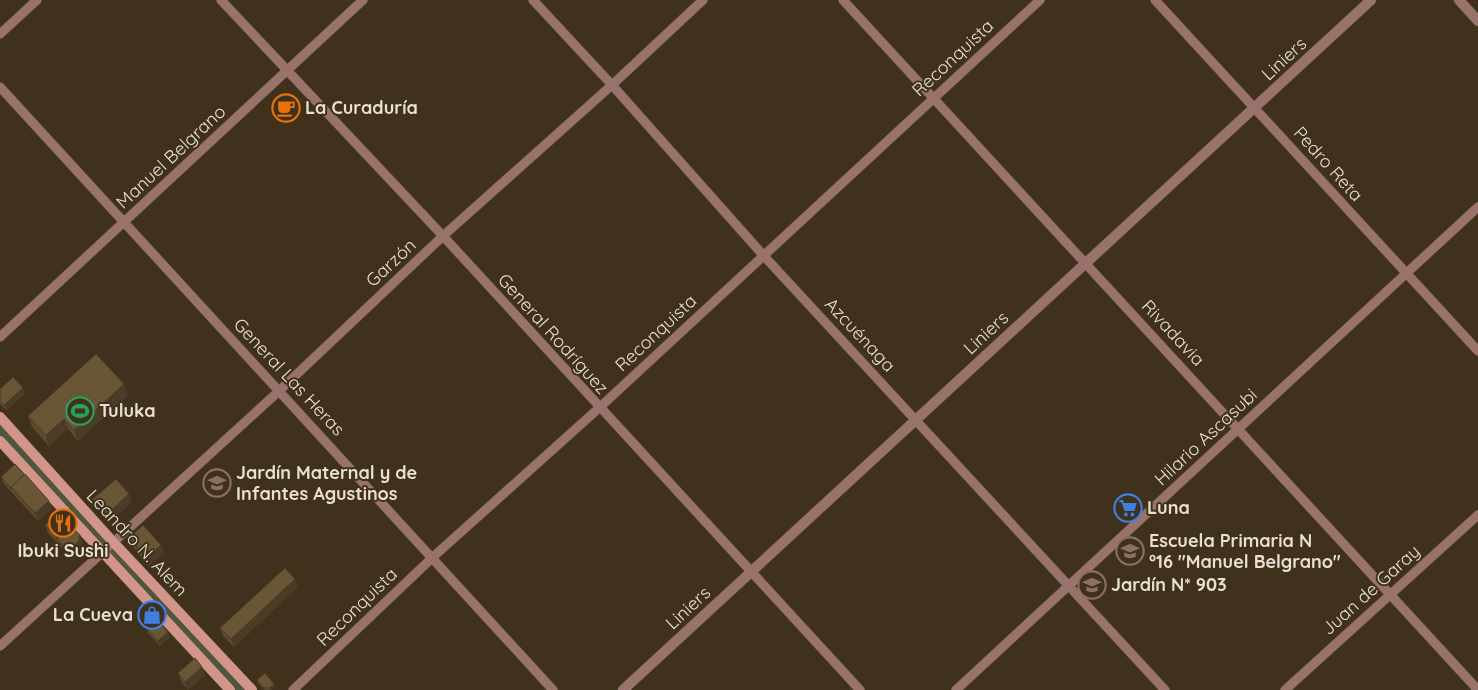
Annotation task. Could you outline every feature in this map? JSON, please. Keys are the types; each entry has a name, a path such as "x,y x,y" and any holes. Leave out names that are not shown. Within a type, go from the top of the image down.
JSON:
{"main road":[{"name":"Leandro N. Alem","path":"0,417 114,543 252,690"},
{"name":"Leandro N. Alem","path":"0,441 230,690"}],"street":[{"path":"0,34 37,0"},
{"name":"General Rodríguez","path":"222,0 860,690"},
{"name":"Manuel Belgrano","path":"0,337 364,0"},
{"name":"Azcuénaga","path":"533,0 612,85 763,255 1165,690"},
{"name":"Garzón","path":"0,646 279,391 442,236 612,85 703,0"},
{"name":"Rivadavia","path":"843,0 1478,690"},
{"name":"Reconquista","path":"293,690 433,557 599,408 1040,0"},
{"name":"Pedro Reta","path":"1155,0 1478,350"},
{"name":"Liniers","path":"623,690 1371,0"},
{"path":"1459,0 1478,21"},
{"name":"General Las Heras","path":"0,87 553,690"},
{"name":"Hilario Ascasubi","path":"956,690 1478,207"},
{"name":"Juan de Garay","path":"1285,690 1478,515"}],"green space":[{"path":"0,417 252,690 230,690 0,441"}],"building":[{"name":"Tuluka","path":"96,354 124,384 74,430 64,419 46,435 28,416"},
{"path":"13,377 23,388 4,405 0,401 0,389"},
{"path":"15,464 25,475 11,487 12,489 1,477"},
{"path":"25,474 49,501 35,513 11,487"},
{"path":"116,479 129,494 107,514 93,499"},
{"path":"60,512 70,523 56,536 45,525"},
{"path":"143,525 161,545 147,558 129,538"},
{"path":"71,526 80,535 79,541 68,551 57,539"},
{"path":"285,568 295,579 231,639 220,628"},
{"path":"157,619 168,632 158,641 146,628"},
{"path":"195,658 202,667 185,682 178,673"},
{"path":"265,673 274,684 269,688 264,688 257,680"}],"place":[{"name":"La Curaduría","path":"286,108"},
{"name":"Tuluka","path":"80,411"},
{"name":"Jardín Maternal y de Infantes Agustinos","path":"217,483"},
{"name":"Luna","path":"1128,508"},
{"name":"Ibuki Sushi","path":"63,523"},
{"name":"Escuela Primaria N °16 \"Manuel Belgrano\"","path":"1130,551"},
{"name":"Jardín N* 903","path":"1092,585"},
{"name":"La Cueva","path":"152,615"}]}
